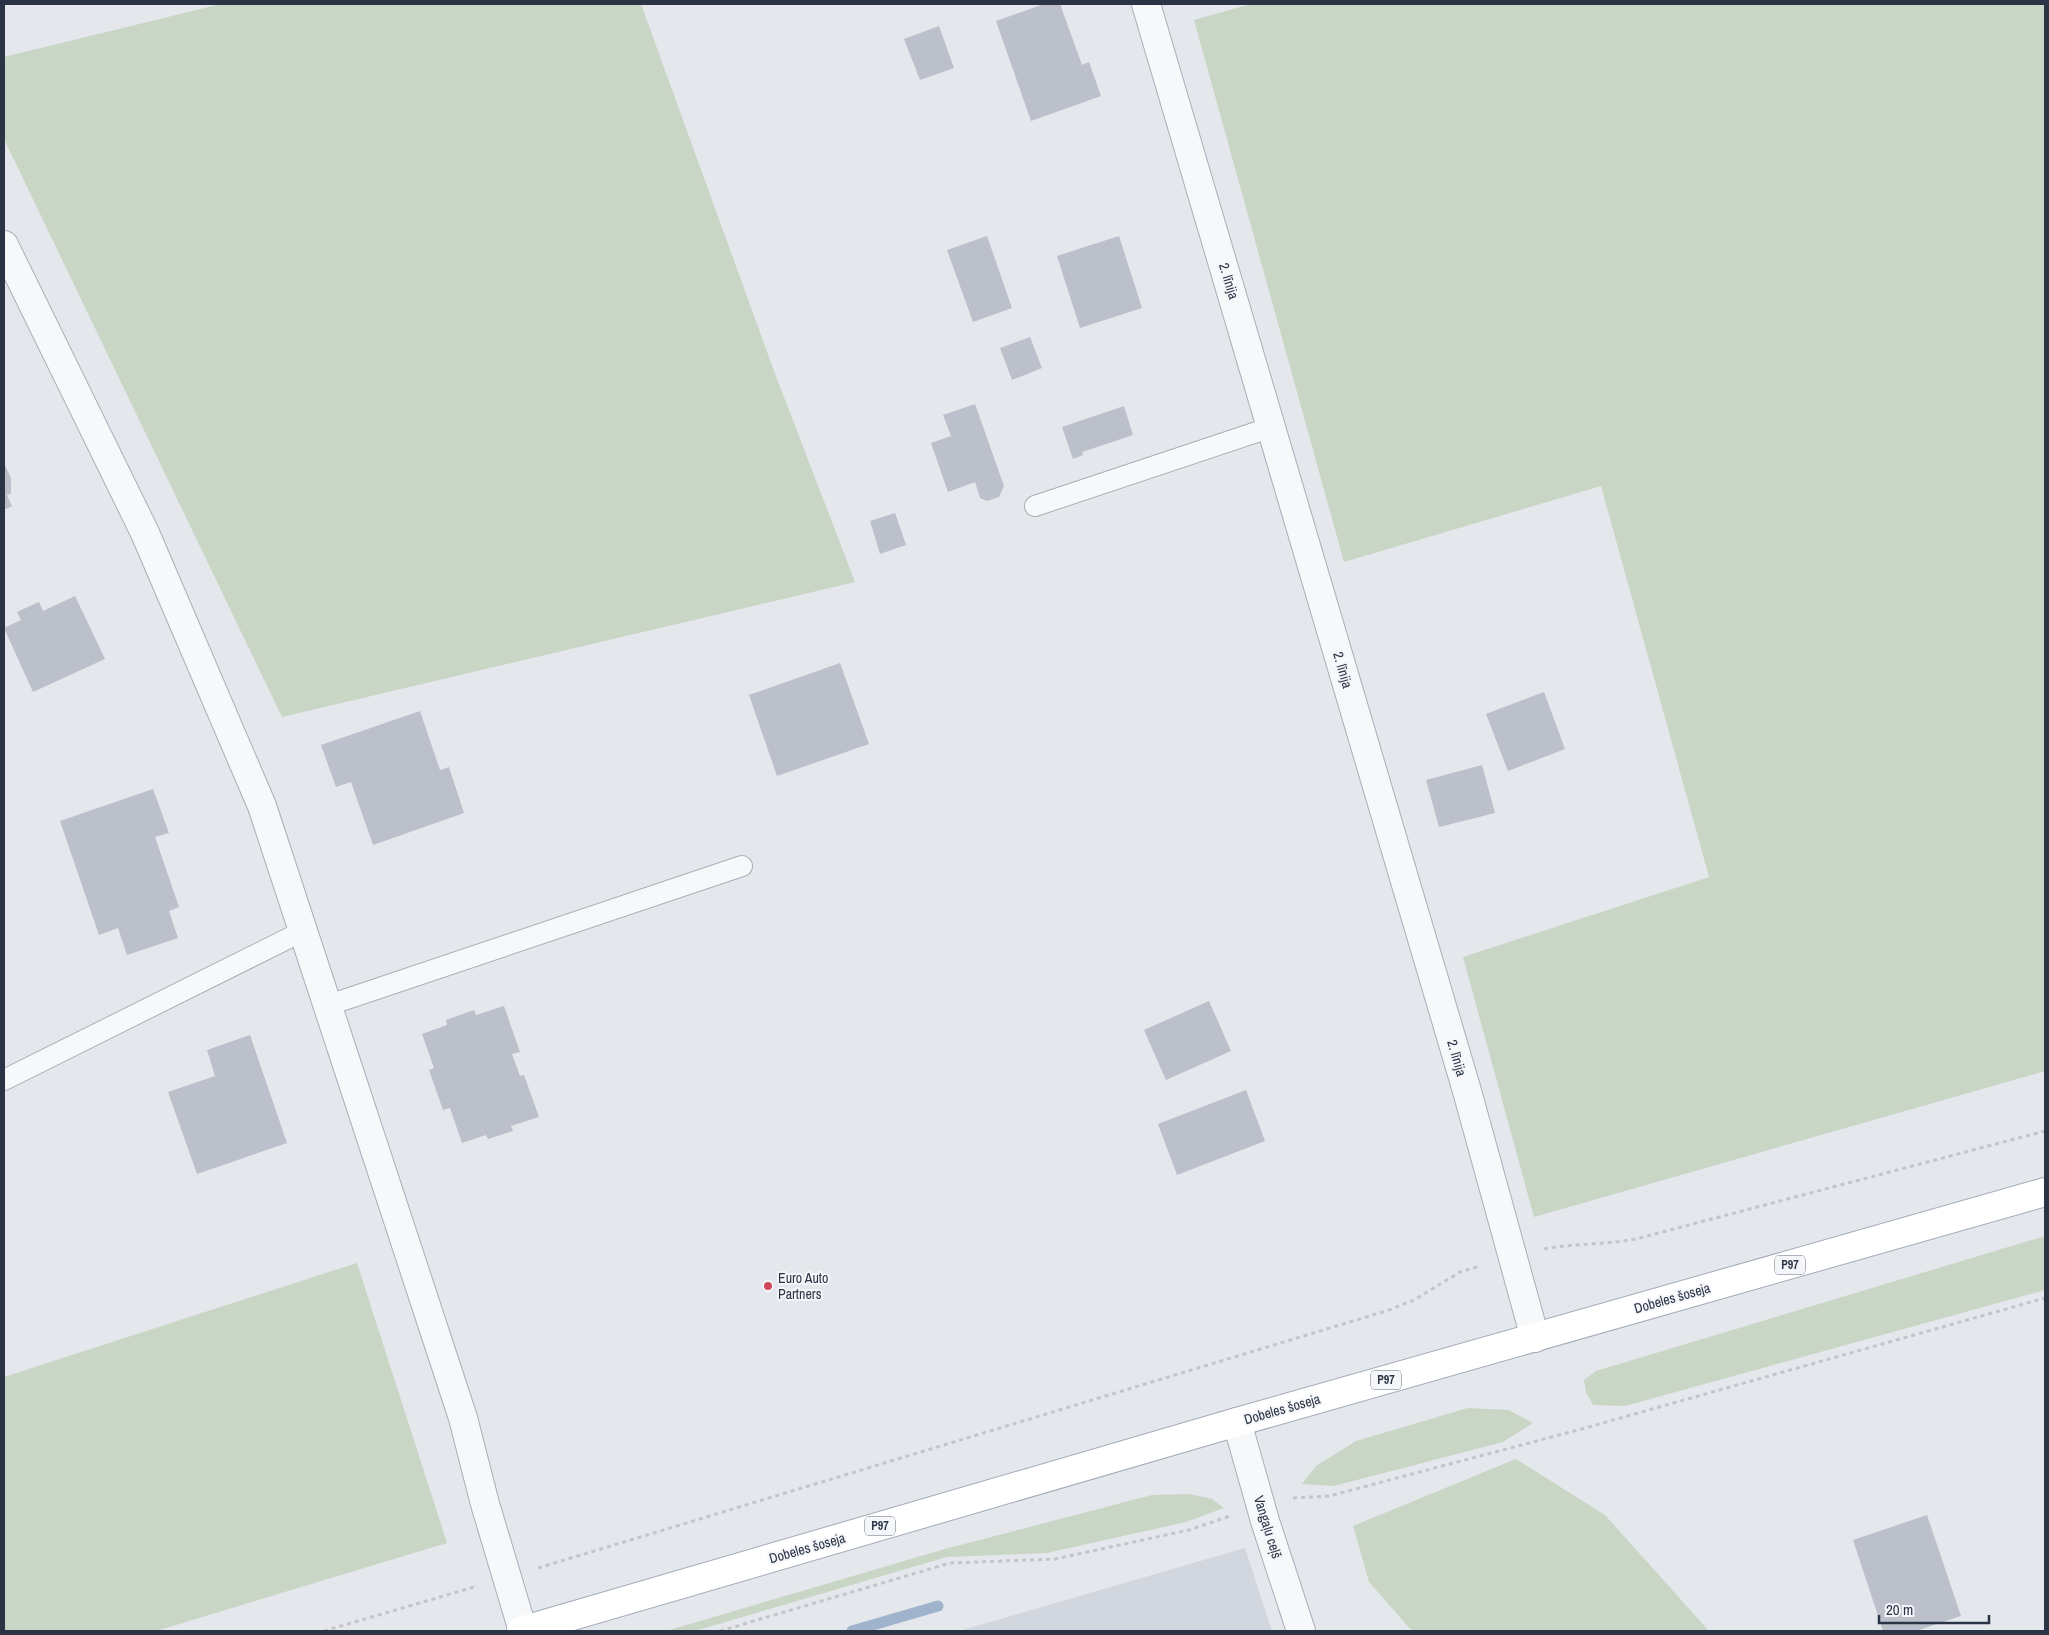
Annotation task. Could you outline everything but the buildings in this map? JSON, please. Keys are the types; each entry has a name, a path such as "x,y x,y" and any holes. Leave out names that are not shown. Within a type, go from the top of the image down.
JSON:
{"main road":[{"name":"Dobeles šoseja","path":"522,1631 1237,1422 2045,1192"}],"street":[{"name":"2. līnija","path":"1146,4 1467,1091 1535,1338"},
{"path":"4,244 148,542 262,806 326,1006 463,1418 522,1631"},
{"name":"Vangaļu ceļš","path":"1237,1422 1261,1507 1301,1631"}],"lane":[{"path":"1035,506 1272,427"},
{"path":"326,1006 742,866"},
{"path":"4,1080 303,931"}],"path":[{"path":"324,1631 1386,1311 1414,1300 1460,1272 1513,1256 1561,1246 1636,1239 2045,1131"},
{"path":"720,1631 950,1563 1055,1559 1189,1530 1298,1497 1329,1496 1568,1432 2045,1298"}],"shaded area":[{"path":"1245,1548 1272,1631 959,1631"}],"green space":[{"path":"221,4 641,4 774,371 855,582 282,717 4,139 4,57"},
{"path":"1251,4 2045,4 2045,1071 1534,1217 1463,957 1709,877 1601,486 1344,562 1194,20"},
{"path":"2045,1236 2045,1290 1625,1406 1593,1405 1586,1392 1584,1380 1596,1371"},
{"path":"357,1263 447,1543 156,1631 4,1631 4,1377"},
{"path":"1468,1408 1508,1410 1533,1423 1503,1442 1334,1486 1302,1484 1316,1466 1356,1441"},
{"path":"1516,1459 1605,1515 1709,1631 1412,1631 1369,1582 1353,1526"},
{"path":"1190,1494 1212,1499 1224,1508 1186,1522 1047,1553 947,1557 695,1631 666,1631 945,1549 1152,1495"}],"waterway":[{"path":"852,1631 938,1606"}],"place":[{"name":"Euro Auto Partners","path":"768,1286"}]}
